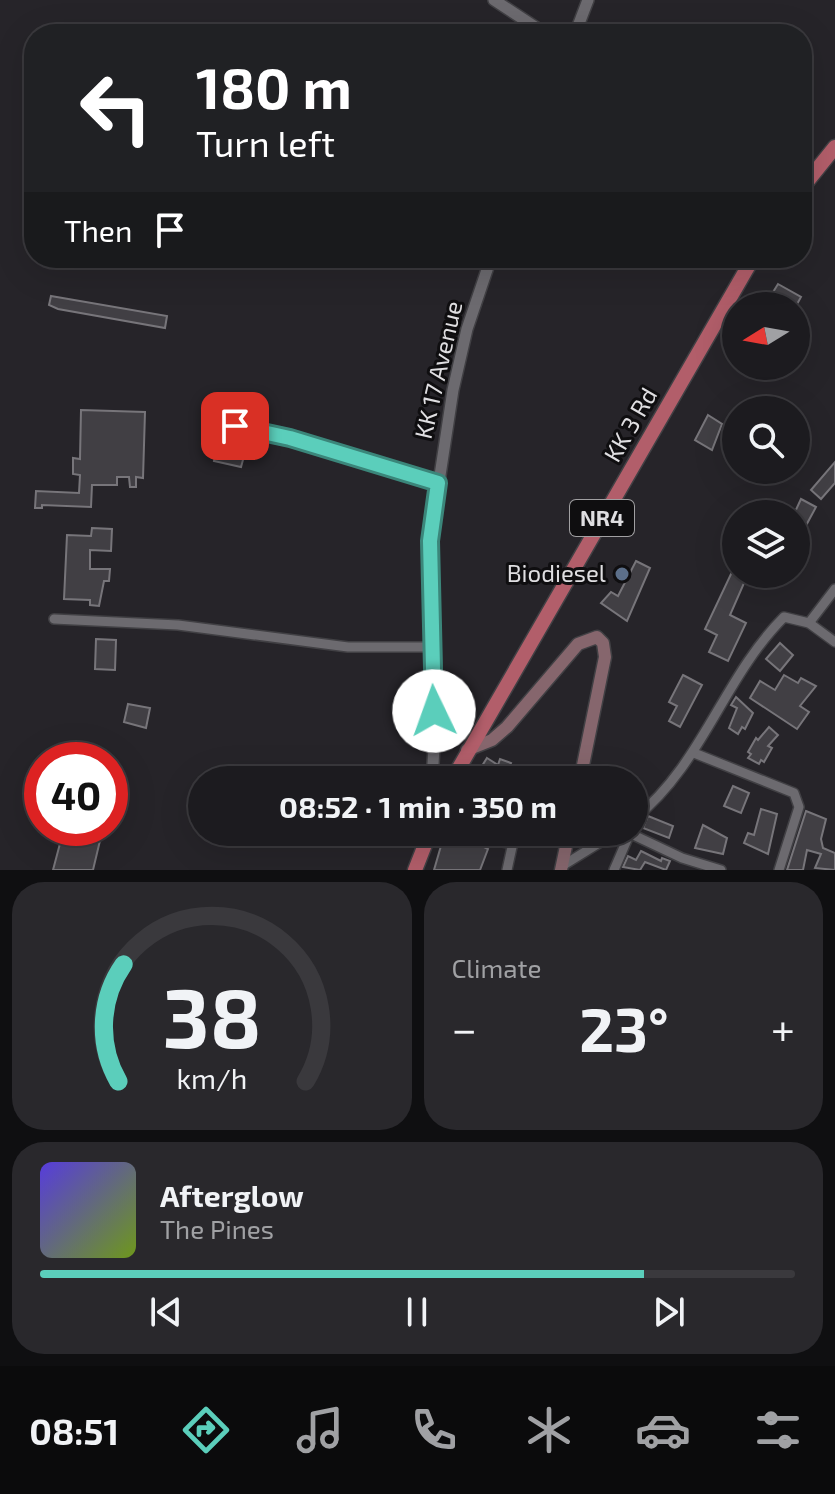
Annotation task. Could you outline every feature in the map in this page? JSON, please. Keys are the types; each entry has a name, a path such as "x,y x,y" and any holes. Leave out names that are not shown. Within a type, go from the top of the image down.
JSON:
{"highway":[{"path":"812,176 835,147"},
{"name":"KK 3 Rd","path":"459,766 747,268"},
{"path":"415,870 424,846"}],"main road":[{"path":"467,751 492,740 578,644 597,637 603,643 605,657 583,766"},
{"path":"561,868 566,846"}],"street":[{"path":"494,0 531,24"},
{"path":"579,24 588,0"},
{"name":"KK 17 Avenue","path":"433,766 435,731 430,647 430,541 467,329 488,268"},
{"path":"235,426 290,438 438,483"},
{"path":"809,623 835,589"},
{"path":"648,806 676,780 770,631 784,617 809,623 835,642"},
{"path":"54,619 178,625 348,647 430,647"},
{"path":"694,753 794,793 799,807 779,870"},
{"path":"648,842 721,870"},
{"path":"507,870 511,846"},
{"path":"561,868 595,846"},
{"path":"614,870 624,846"}],"building":[{"path":"778,284 792,292 773,292"},
{"path":"51,296 167,316 165,328 58,309 49,305"},
{"path":"81,410 145,412 143,478 136,477 136,487 130,487 129,477 117,477 117,485 92,485 91,507 42,505 42,508 35,508 36,491 79,493 80,475 73,474 73,458 80,459"},
{"path":"708,415 722,424 712,450 695,440"},
{"path":"220,435 235,438 233,446 246,449 241,467 214,461"},
{"path":"835,462 835,483 821,499 811,490"},
{"path":"810,504 816,507 810,518"},
{"path":"92,528 112,529 111,551 90,550 90,569 110,569 109,581 104,581 99,606 90,605 90,600 64,599 67,535 91,536"},
{"path":"636,561 650,568 627,621 601,603 611,592 618,596"},
{"path":"724,588 742,588 730,615 746,623 728,661 709,652 717,635 705,629"},
{"path":"96,639 116,640 115,670 95,669"},
{"path":"780,643 793,655 780,671 766,659"},
{"path":"683,675 702,685 680,727 669,721 677,706 669,702"},
{"path":"784,675 798,683 801,678 816,686 800,706 809,712 797,729 750,698 760,681 775,690"},
{"path":"736,697 753,713 745,729 742,727 738,734 729,728 737,708 731,705"},
{"path":"128,704 150,708 146,728 124,722"},
{"path":"769,727 778,735 768,746 772,748 764,762 761,760 759,764 748,758 751,754 748,752 756,738 758,740"},
{"path":"487,758 498,765 500,759 511,763 510,766 482,766"},
{"path":"733,786 749,793 741,813 724,806"},
{"path":"761,809 777,814 768,854 744,843 748,833 754,835"},
{"path":"806,811 826,819 821,839 823,848 835,853 835,870 815,868 821,854 807,850 803,870 787,870"},
{"path":"648,816 673,826 669,838 648,830"},
{"path":"703,825 727,838 723,854 695,848"},
{"path":"59,846 99,846 93,870 53,870"},
{"path":"441,846 482,846 488,849 480,870 434,870"},
{"path":"641,851 661,861 662,858 670,861 666,870 645,862 640,870 623,867 628,856 636,860"}],"place":[{"name":"Biodiesel","path":"622,574"}],"route":[{"path":"235,426 290,438 438,483 430,541 430,647 434,711"}]}
